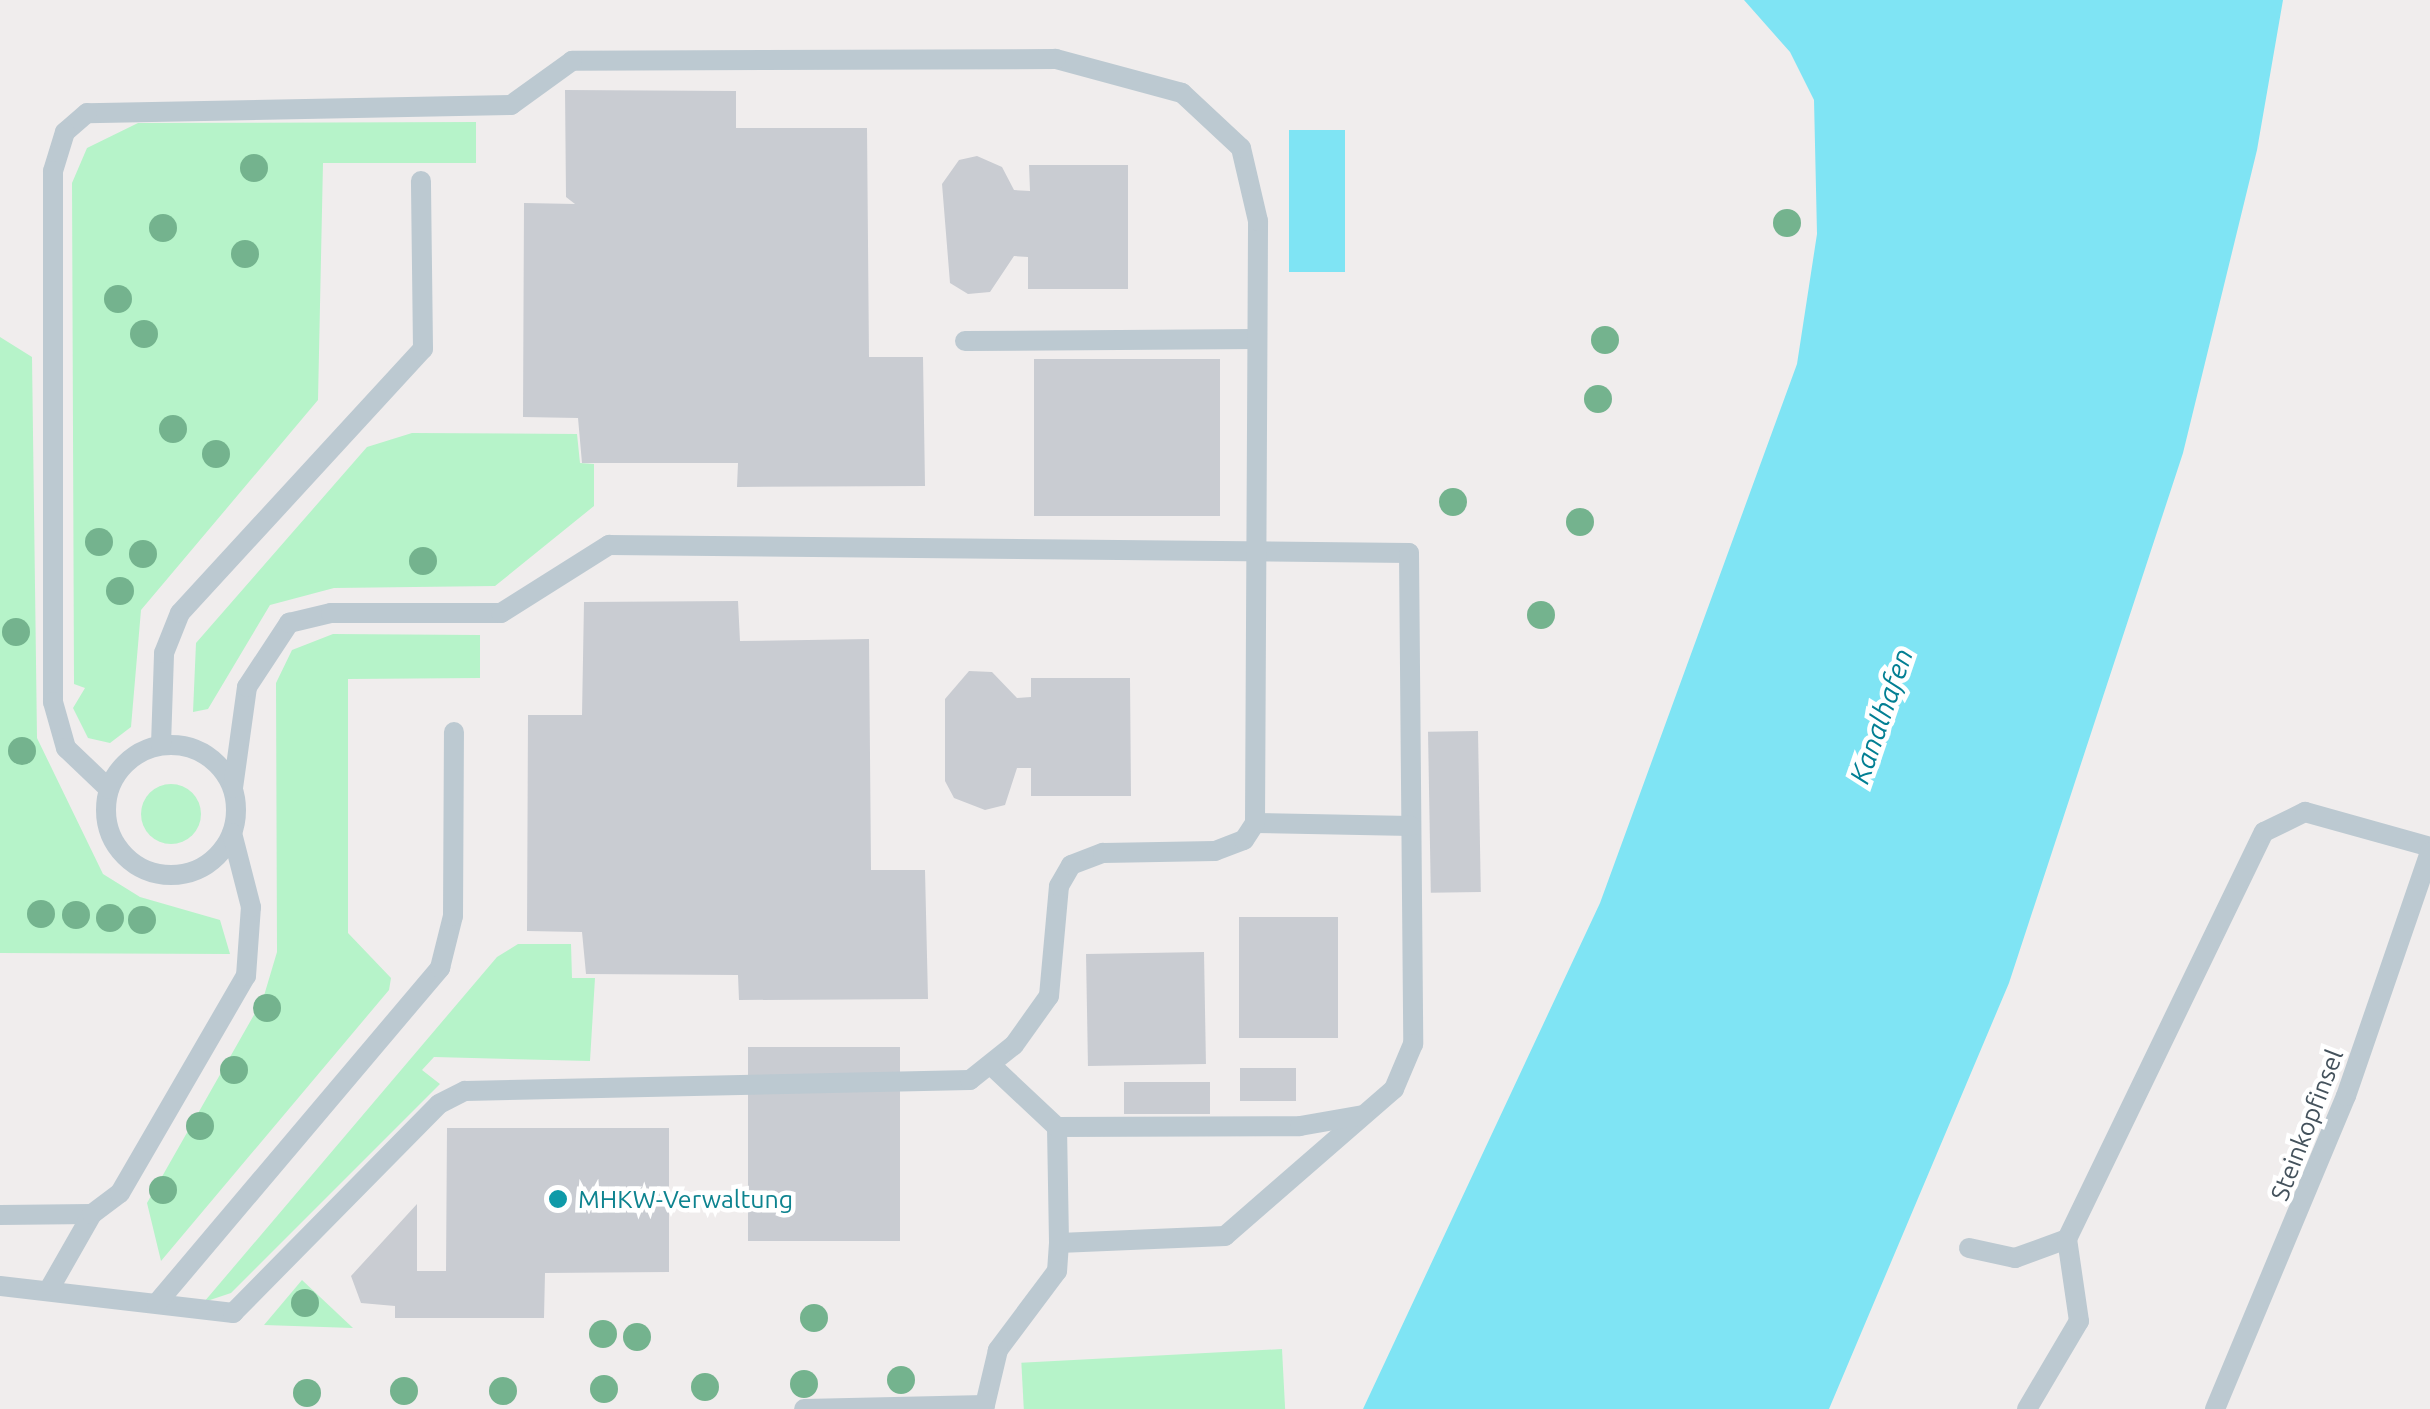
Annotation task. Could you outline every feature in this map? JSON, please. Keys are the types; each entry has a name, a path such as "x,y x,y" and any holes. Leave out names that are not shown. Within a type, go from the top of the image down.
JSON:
{"lane":[{"path":"108,789 66,748 53,702 53,171 65,132 94,110 511,105 572,61 1102,65 1196,100 1242,148 1257,206 1255,823"},
{"path":"161,746 164,654 180,613 423,349 421,181"},
{"path":"965,341 1257,340"},
{"path":"51,1286 92,1214 120,1193 246,976 250,908 232,834 232,788 247,687 289,624 332,613 501,613 609,545 1408,553 1412,1052 1376,1110 1225,1236 1059,1242"},
{"path":"157,1303 440,968 452,916 454,732"},
{"path":"232,788 204,754 161,746 133,756 108,789 111,838 149,872 203,867 232,834"},
{"path":"2027,1409 2079,1321 2067,1239 2264,832 2304,812 2430,850"},
{"path":"0,1286 51,1286 212,1316 240,1310 456,1094 930,1088 993,1067 1052,989 1068,868 1103,852 1228,849 1255,823 1411,826"},
{"name":"Steinkopfinsel","path":"2216,1409 2346,1096 2430,850"},
{"path":"993,1067 1057,1127 1300,1126 1376,1110"},
{"path":"804,1409 985,1405 998,1350 1057,1271 1057,1127"},
{"path":"0,1215 92,1214"},
{"path":"1969,1248 2015,1258 2067,1239"}],"green space":[{"path":"476,122 476,163 323,163 318,400 141,610 131,727 110,743 88,738 73,708 85,688 74,684 72,183 87,148 138,123"},
{"path":"0,337 32,357 37,738 103,874 140,897 220,920 230,954 0,953"},
{"path":"412,433 577,434 580,463 594,464 594,506 495,586 334,588 270,605 208,709 193,712 196,643 367,447"},
{"path":"333,634 480,635 480,678 348,679 348,933 391,978 389,990 161,1261 147,1203 263,999 277,952 276,683 292,650"},
{"path":"171,784 192,793 201,814 192,835 171,844 150,835 141,814 150,793"},
{"path":"518,944 571,944 572,978 595,978 590,1061 434,1057 422,1070 440,1084 231,1293 204,1302 497,957"},
{"path":"302,1280 353,1328 264,1325"},
{"path":"1282,1349 1285,1409 1024,1409 1021,1363"}],"water":[{"name":"Kanalhafen","path":"1744,0 2283,0 2257,150 2183,453 2009,983 1829,1409 1363,1409 1600,903 1797,364 1817,234 1814,100 1790,52"},
{"path":"1289,130 1345,130 1345,272 1289,272"}],"building":[{"path":"565,90 736,91 736,128 867,128 869,357 923,357 925,486 737,487 738,463 582,463 578,418 523,417 524,203 575,204 566,197"},
{"path":"977,156 1002,167 1014,190 1030,191 1029,165 1128,165 1128,289 1028,289 1028,257 1014,256 990,292 968,294 950,283 942,184 959,160"},
{"path":"1034,359 1220,359 1220,516 1034,516"},
{"path":"738,601 740,641 869,639 871,870 925,870 928,999 739,1000 738,975 586,974 582,932 527,931 528,715 582,715 584,602"},
{"path":"969,671 992,672 1017,698 1031,697 1031,678 1130,678 1131,796 1031,796 1031,768 1017,768 1005,805 985,810 954,798 945,781 945,699"},
{"path":"1478,731 1481,892 1431,893 1428,732"},
{"path":"1239,917 1338,917 1338,1038 1239,1038"},
{"path":"1204,952 1206,1064 1088,1066 1086,954"},
{"path":"748,1047 900,1047 900,1241 748,1241"},
{"path":"1240,1068 1296,1068 1296,1101 1240,1101"},
{"path":"1124,1082 1210,1082 1210,1114 1124,1114"},
{"name":"MHKW-Verwaltung","path":"447,1128 669,1128 669,1272 545,1273 544,1318 395,1318 395,1306 361,1303 351,1276 417,1204 417,1271 446,1271"}],"place":[{"name":"MHKW-Verwaltung","path":"558,1199"}]}
